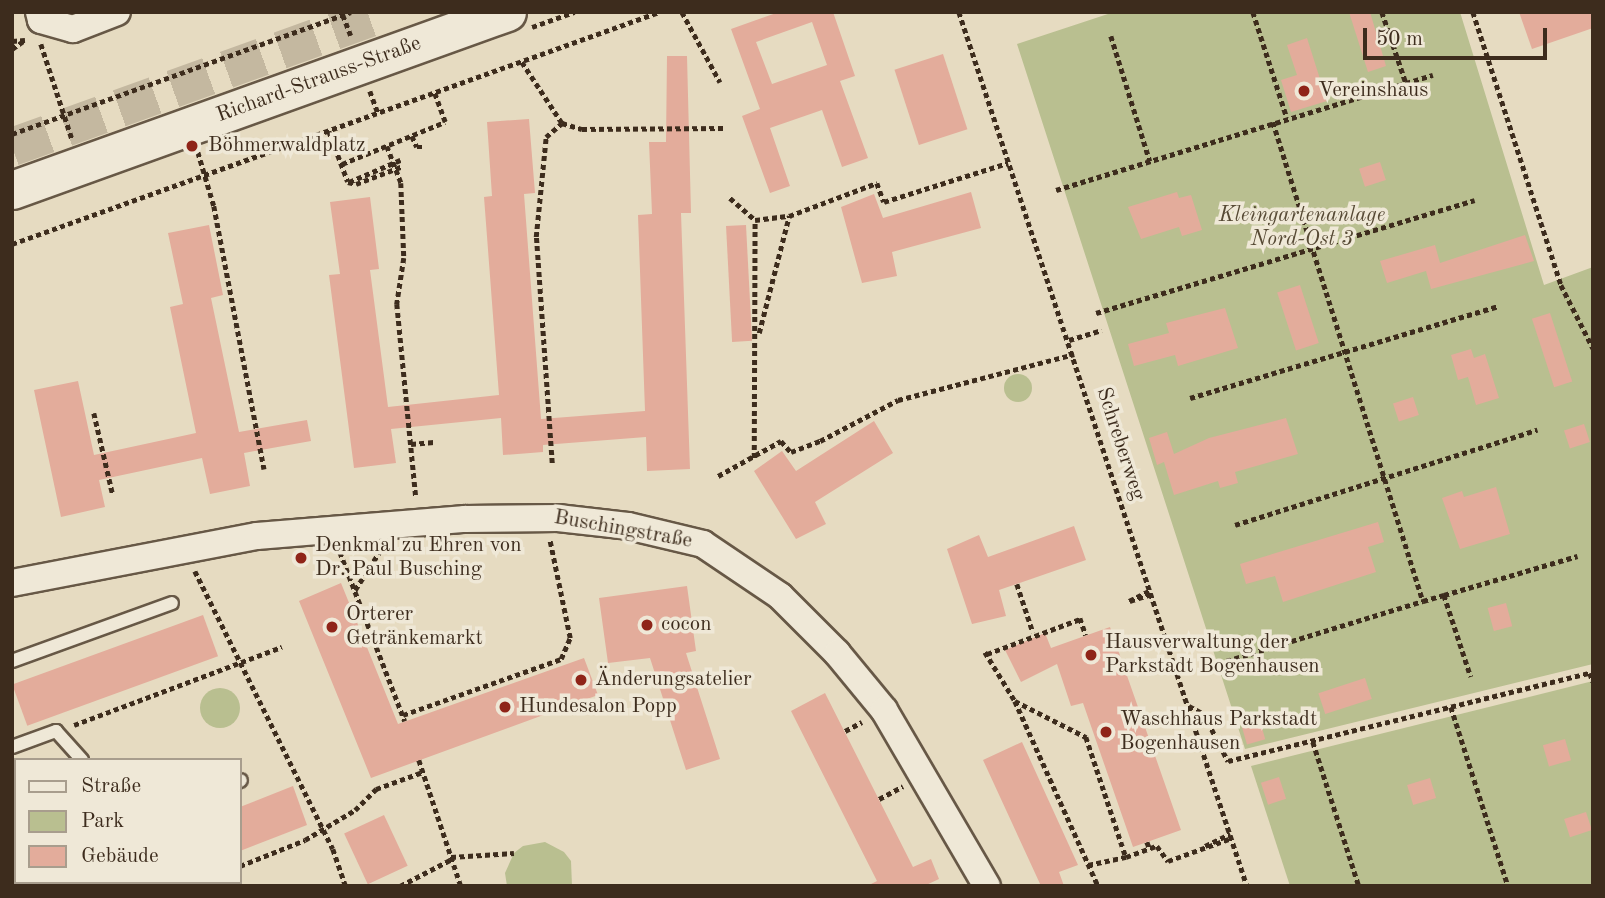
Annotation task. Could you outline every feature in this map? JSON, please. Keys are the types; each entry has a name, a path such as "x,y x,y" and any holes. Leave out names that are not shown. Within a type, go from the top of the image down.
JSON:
{"main road":[{"name":"Richard-Strauss-Straße","path":"12,190 507,12"}],"street":[{"path":"39,12 41,20 73,29 117,12"},
{"name":"Buschingstraße","path":"12,583 183,548 331,527 545,517 628,526 703,544 780,596 837,653 884,710 987,886"}],"lane":[{"path":"12,661 172,603"},
{"path":"12,747 57,731 80,758"}],"path":[{"path":"12,134 64,113 351,12"},
{"path":"12,244 659,12"},
{"path":"682,12 720,82"},
{"name":"Schreberweg","path":"959,12 1074,354 1247,886"},
{"path":"1253,12 1287,118"},
{"path":"1382,12 1406,83"},
{"path":"1473,12 1562,285 1593,348"},
{"path":"343,14 352,41"},
{"path":"12,41 38,35 74,145"},
{"path":"1111,36 1150,161"},
{"path":"12,49 25,40"},
{"path":"522,62 562,123 582,129 724,128"},
{"path":"1056,190 1433,75"},
{"path":"369,88 378,113"},
{"path":"342,164 445,122 434,92"},
{"path":"1273,122 1309,249 1423,601"},
{"path":"552,463 536,237 546,137 562,123"},
{"path":"329,131 348,182"},
{"path":"412,136 417,147 424,147"},
{"path":"355,590 408,523 411,443 397,303 404,258 401,183 387,146"},
{"path":"198,152 205,175 264,469"},
{"path":"348,182 400,160"},
{"path":"755,220 789,215 877,183 884,202 1008,163"},
{"path":"348,182 356,184 403,166"},
{"path":"730,198 755,220 757,340 754,458"},
{"path":"1096,313 1475,200"},
{"path":"757,340 789,215"},
{"path":"1190,398 1499,306"},
{"path":"1069,340 1101,330"},
{"path":"718,476 781,441 791,452 820,441 898,400 1074,354"},
{"path":"94,413 113,495"},
{"path":"1235,525 1537,430"},
{"path":"411,443 434,442"},
{"path":"403,715 561,659 569,638 545,517"},
{"path":"331,527 405,722"},
{"path":"183,548 323,827 346,886"},
{"path":"1210,666 1577,556"},
{"path":"1017,584 1033,632"},
{"path":"1444,595 1471,677"},
{"path":"1086,635 1080,618 986,653 1015,701 1098,886"},
{"path":"57,731 282,647"},
{"path":"1188,705 1204,715 1228,761 1591,672 1593,682"},
{"path":"1015,701 1086,737 1094,735"},
{"path":"1451,707 1508,886"},
{"path":"1086,737 1126,856"},
{"path":"1312,742 1359,886"},
{"path":"419,760 461,886"},
{"path":"242,865 305,840 355,810 376,789 423,772"},
{"path":"1088,865 1157,846 1168,861 1231,836"},
{"path":"1147,842 1150,849"},
{"path":"400,886 452,858 514,853"}],"green space":[{"name":"Kleingartenanlage Nord-Ost 3","path":"1114,12 1460,12 1544,285 1593,267 1593,664 1245,749 1017,44"},
{"path":"1018,374 1028,378 1032,388 1028,398 1018,402 1008,398 1004,388 1008,378"},
{"path":"1593,681 1593,886 1290,886 1251,766"},
{"path":"220,688 234,694 240,708 234,722 220,728 206,722 200,708 206,694"},
{"path":"545,842 564,852 571,861 572,886 507,886 505,873 514,853 523,846"}],"building":[{"path":"779,12 833,12 855,76 840,81 868,158 842,167 822,110 770,128 790,186 770,193 742,116 760,109 731,29","holes":["812,22 827,65 772,84 756,42"]},
{"path":"1349,12 1370,12 1386,66 1368,72"},
{"path":"1519,12 1593,12 1593,28 1532,49"},
{"name":"Vereinshaus","path":"1307,38 1327,101 1291,112 1281,80 1297,75 1287,45"},
{"path":"943,54 967,129 919,145 894,70"},
{"path":"667,56 687,56 691,213 681,213 690,469 647,471 646,437 543,445 543,452 503,455 501,418 391,429 396,463 354,468 329,275 340,274 330,202 370,197 379,269 370,270 388,407 499,395 484,197 492,196 487,122 529,119 535,193 524,194 541,419 645,411 638,215 652,214 649,142 666,142"},
{"path":"1380,162 1386,180 1365,187 1359,169"},
{"path":"971,192 981,228 892,252 897,276 862,283 841,207 874,194 883,218"},
{"path":"1177,192 1179,198 1191,195 1202,230 1182,236 1179,227 1141,239 1128,207"},
{"path":"209,225 223,295 211,298 239,432 307,420 311,441 244,453 250,486 210,494 202,458 99,480 105,507 61,517 34,390 78,381 94,455 196,433 170,307 183,304 168,233"},
{"path":"746,225 752,341 732,342 726,226"},
{"path":"1525,235 1534,261 1431,289 1426,271 1387,283 1380,261 1435,245 1440,263"},
{"path":"1300,285 1319,343 1296,350 1277,292"},
{"path":"1225,308 1238,348 1178,366 1175,355 1134,366 1128,344 1169,333 1166,323"},
{"path":"1550,313 1572,381 1554,387 1532,319"},
{"path":"1471,349 1474,358 1485,354 1499,398 1476,405 1468,377 1458,380 1451,355"},
{"path":"1413,397 1419,415 1399,422 1393,403"},
{"path":"1286,418 1298,454 1235,472 1238,483 1220,488 1218,481 1174,495 1164,462 1157,465 1149,438 1167,432 1174,454 1209,438"},
{"path":"874,421 893,453 815,502 826,524 796,539 754,471 782,451 796,471"},
{"path":"1584,424 1590,442 1570,449 1564,430"},
{"path":"1496,487 1510,534 1460,549 1442,498 1462,491 1464,497"},
{"path":"1378,522 1384,542 1368,547 1376,572 1283,602 1275,576 1246,584 1240,564"},
{"path":"1074,526 1086,560 999,590 1006,616 972,624 947,549 979,535 988,557"},
{"path":"341,583 398,724 584,658 598,695 371,778 299,601"},
{"path":"687,586 696,651 686,653 720,759 686,770 650,658 608,663 599,598"},
{"path":"1506,603 1512,626 1494,631 1488,608"},
{"path":"203,615 218,656 27,726 12,684"},
{"path":"1110,627 1181,830 1133,847 1083,703 1071,706 1057,664 1021,682 1005,650 1045,633 1051,648"},
{"path":"1365,678 1372,699 1325,714 1318,693"},
{"path":"825,693 913,867 931,859 939,879 924,886 867,886 877,881 791,711"},
{"path":"1260,721 1265,739 1247,745 1242,726"},
{"path":"1565,739 1571,760 1549,766 1543,745"},
{"path":"1022,742 1078,865 1059,872 1064,886 1041,886 983,760"},
{"path":"1279,777 1286,799 1268,805 1261,783"},
{"path":"1430,778 1436,798 1413,805 1407,785"},
{"path":"293,786 307,825 242,850 242,806"},
{"path":"1586,812 1592,830 1570,837 1564,819"},
{"path":"384,815 408,866 368,884 344,834"}],"tunnel":[{"path":"12,147 386,12"}],"place":[{"name":"Vereinshaus","path":"1304,91"},
{"name":"Böhmerwaldplatz","path":"192,146"},
{"name":"Denkmal zu Ehren von Dr. Paul Busching","path":"301,558"},
{"name":"cocon","path":"647,625"},
{"name":"Orterer Getränkemarkt","path":"332,627"},
{"name":"Hausverwaltung der Parkstadt Bogenhausen","path":"1091,655"},
{"name":"Änderungsatelier","path":"581,680"},
{"name":"Hundesalon Popp","path":"505,707"},
{"name":"Waschhaus Parkstadt Bogenhausen","path":"1106,732"}]}
